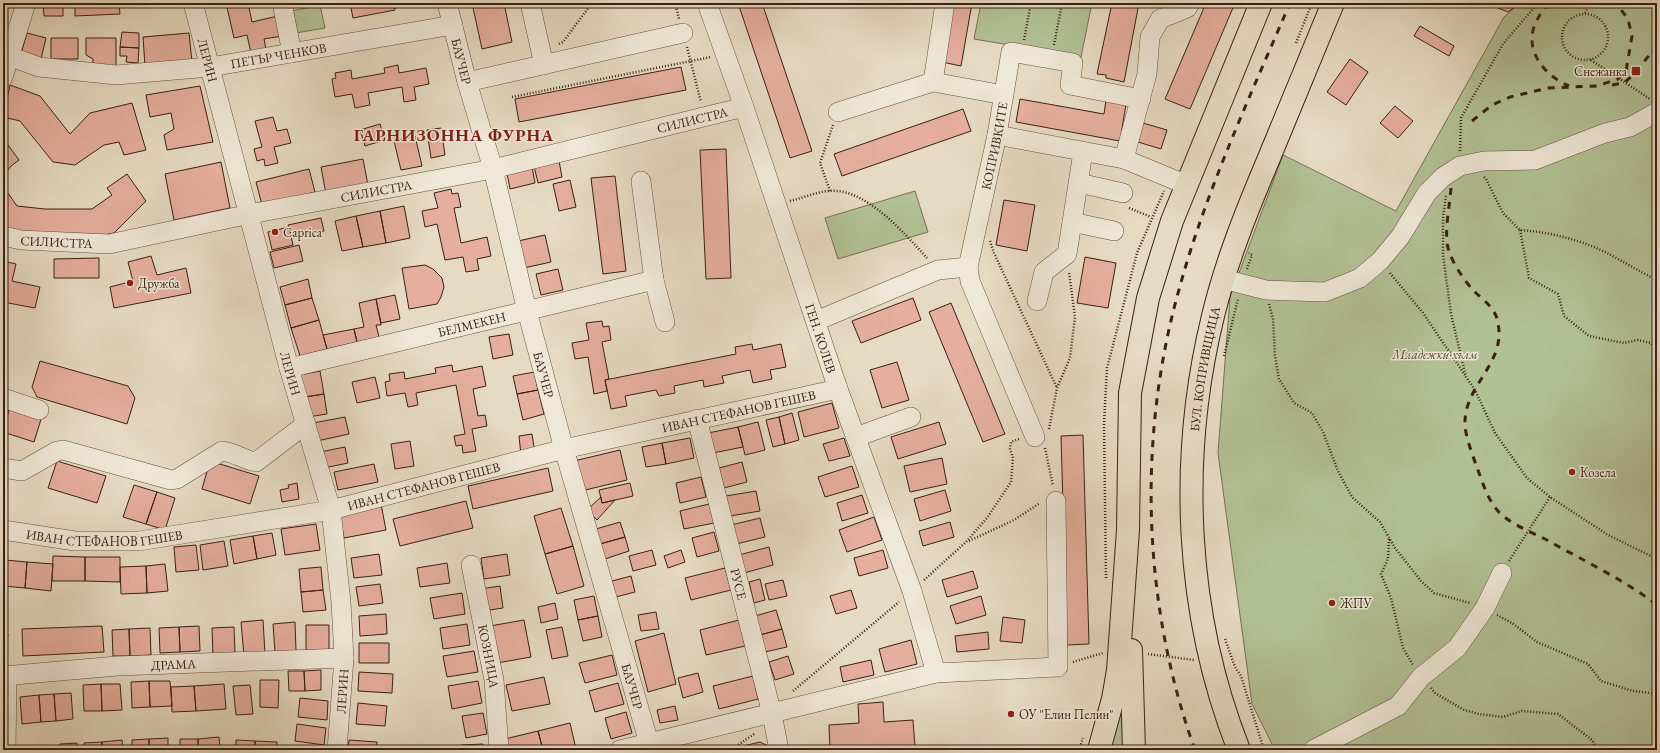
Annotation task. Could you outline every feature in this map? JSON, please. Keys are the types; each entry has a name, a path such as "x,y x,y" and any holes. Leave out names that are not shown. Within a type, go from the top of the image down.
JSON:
{"main road":[{"path":"1134,750 1128,530 1130,394 1136,357 1148,298 1172,221 1261,3"},
{"name":"БУЛ. КОПРИВЩИЦА","path":"1239,750 1218,692 1208,655 1196,583 1191,523 1193,444 1201,380 1213,316 1232,282 1233,248 1333,3"},
{"path":"1098,750 1111,706 1118,670 1128,530"}],"street":[{"path":"3,77 26,3"},
{"name":"ЛЕРИН","path":"193,3 250,214 289,368 331,510 341,602 344,658 338,750"},
{"path":"282,3 292,53"},
{"name":"БАУЧЕР","path":"447,3 467,82 493,168 527,311 564,449 649,747"},
{"path":"530,3 542,58"},
{"name":"ГЕН. КОЛЕВ","path":"707,3 744,107 838,388 912,591 936,673"},
{"path":"933,82 946,3"},
{"path":"1124,159 1147,74 1150,37 1160,19 1187,8 1190,3"},
{"name":"ПЕТЪР ЧЕНКОВ","path":"10,56 39,67 116,75 210,67 453,25"},
{"path":"467,82 542,58 683,33"},
{"path":"1004,95 1011,52 1073,63 1070,85 1141,99"},
{"name":"КОПРИВКИТЕ","path":"838,112 933,82 1004,95 997,136 968,267"},
{"name":"СИЛИСТРА","path":"3,236 21,240 109,244 250,214 493,168 744,107"},
{"path":"1232,282 1266,290 1324,292 1360,278 1380,261 1400,237 1427,193 1443,178 1460,166 1484,161 1535,160 1605,134 1630,127 1657,112"},
{"path":"997,136 1124,159 1186,185"},
{"path":"1037,301 1044,272 1067,254 1083,152"},
{"path":"641,181 654,280 665,322"},
{"path":"1079,184 1122,193"},
{"path":"1072,222 1114,230"},
{"path":"816,321 938,270 968,267 970,281 1042,439"},
{"name":"БЕЛМЕКЕН","path":"289,368 654,280"},
{"name":"ИВАН СТЕФАНОВ ГЕШЕВ","path":"3,530 75,541 139,541 331,510 564,449 838,388"},
{"path":"3,398 39,410"},
{"path":"856,437 911,417"},
{"name":"РУСЕ","path":"697,419 772,714 779,750"},
{"path":"3,468 22,471 57,451 63,450 171,480 177,479 222,451 228,451 248,461 256,462 306,424"},
{"path":"620,750 649,747 772,714 936,673 1058,667 1050,494"},
{"name":"КОЗНИЦА","path":"470,565 494,680 499,750"},
{"path":"1313,750 1398,706 1421,677 1456,648 1485,608 1502,573"},
{"name":"ДРАМА","path":"5,676 117,666 344,658"},
{"path":"5,676 6,750"}],"path":[{"path":"542,58 563,42 592,3"},
{"path":"674,3 705,116"},
{"path":"1022,54 1031,3"},
{"path":"1052,59 1062,3"},
{"path":"1538,3 1503,44 1461,118 1460,166 1486,179 1503,213 1520,230 1529,278 1558,294 1564,316 1589,336 1624,343 1638,340 1651,343 1657,351"},
{"path":"1586,14 1591,3"},
{"path":"1591,60 1603,52 1609,38 1605,24 1600,18 1586,14 1578,15 1568,21 1562,32 1562,40 1568,54 1579,59 1591,60 1618,80 1657,103"},
{"path":"512,97 725,54"},
{"path":"830,191 820,163 838,112"},
{"path":"776,204 830,191 858,196 896,224 938,270"},
{"path":"1446,195 1443,218 1443,255 1451,314 1466,377"},
{"path":"1520,230 1539,231 1568,238 1603,251 1637,271 1657,280"},
{"path":"990,238 994,253 1057,388"},
{"path":"1223,359 1232,282 1252,255 1233,248"},
{"path":"966,542 1014,520 1050,494 1042,439 1057,388 1070,358 1075,317 1067,254"},
{"path":"1380,261 1423,313 1475,390 1495,434 1527,478 1550,497 1608,535 1657,559"},
{"path":"1266,290 1273,319 1275,356 1279,379 1294,403 1312,413 1323,432 1338,471 1352,497 1380,522 1395,548 1421,581 1434,593 1485,608 1512,623 1537,642 1588,664 1601,681 1633,691 1650,693 1657,696"},
{"path":"1011,482 1013,458 1010,449 1011,442 1042,439"},
{"path":"1514,550 1550,497"},
{"path":"1389,539 1388,559 1381,574 1391,598 1403,648 1421,677 1435,693 1464,710 1479,714 1503,717 1522,711 1558,714 1592,740 1598,750"},
{"path":"1223,632 1235,667 1241,676 1264,750"},
{"path":"1058,667 1106,652"},
{"path":"1143,654 1197,661"}],"green space":[{"path":"981,3 1092,3 1081,57 974,39"},
{"name":"Младежки хълм","path":"1520,3 1657,3 1657,750 1275,750 1252,704 1218,453 1230,297 1283,155 1396,211 1504,17"},
{"path":"320,5 325,28 296,33 292,11"},
{"path":"915,191 928,232 838,259 825,218"},
{"path":"1123,693 1124,750 1108,750"}],"building":[{"path":"3,3 9,3 6,13 3,12"},
{"path":"43,3 63,3 63,16 44,16"},
{"path":"75,3 119,3 120,14 75,16"},
{"path":"226,3 248,3 252,22 278,16 282,36 264,39 266,49 251,53 247,35 234,38"},
{"path":"350,3 394,3 395,10 353,18"},
{"path":"472,3 504,3 512,42 482,49"},
{"path":"738,3 762,3 812,151 790,158"},
{"path":"953,3 972,3 961,66 942,62"},
{"path":"1112,3 1139,3 1124,82 1106,78 1106,75 1097,74"},
{"path":"1156,3 1176,3 1175,7"},
{"path":"1206,3 1235,3 1190,109 1165,99"},
{"path":"1485,3 1520,3 1508,12"},
{"path":"1420,26 1454,46 1449,56 1414,36"},
{"path":"122,32 139,33 139,48 120,47"},
{"path":"27,33 46,38 41,59 21,54"},
{"path":"189,33 192,62 145,66 143,37"},
{"path":"51,38 78,38 78,59 51,59"},
{"path":"86,38 116,38 116,71 93,71 93,59 86,55"},
{"path":"120,47 139,48 138,63 126,62 127,56 120,56"},
{"path":"1350,59 1368,72 1346,105 1327,92"},
{"path":"398,65 399,73 426,68 429,84 414,87 416,100 404,102 402,87 368,93 370,105 355,108 352,94 335,97 332,79 336,78 335,73 351,70 352,79 385,73 384,68"},
{"path":"681,67 686,90 519,122 515,99"},
{"path":"10,85 40,96 70,134 90,113 132,103 146,150 124,155 119,142 104,145 75,165 53,162 20,121 3,117"},
{"path":"200,86 213,142 167,150 164,135 174,129 171,113 150,117 146,95"},
{"path":"1020,99 1104,114 1106,100 1126,104 1120,141 1016,122"},
{"path":"1395,106 1413,121 1398,138 1380,123"},
{"path":"963,109 971,131 842,176 834,154"},
{"path":"273,117 277,131 287,129 291,143 274,147 278,163 265,166 264,159 257,161 254,149 262,147 255,121"},
{"path":"1143,123 1167,130 1161,149 1138,142"},
{"path":"380,124 385,140 365,146 360,130"},
{"path":"441,128 445,155 431,158 427,130"},
{"path":"415,136 422,166 401,170 394,141"},
{"path":"3,138 19,160 11,166 5,174 3,174"},
{"path":"726,149 731,278 706,279 700,150"},
{"path":"363,159 368,185 326,194 321,167"},
{"path":"559,161 562,177 538,183 534,166"},
{"path":"221,162 230,208 174,220 165,174"},
{"path":"532,167 535,183 510,189 507,173"},
{"path":"309,169 315,192 262,205 256,182"},
{"path":"127,174 146,201 114,233 99,236 46,236 3,229 3,186 17,206 45,209 92,209 112,195 107,188"},
{"path":"615,176 626,271 603,274 591,178"},
{"path":"570,180 576,207 559,211 553,184"},
{"path":"451,189 452,194 458,193 461,207 454,208 461,243 487,237 491,256 477,259 479,270 466,272 463,257 445,260 437,224 425,227 422,211 438,208 434,193"},
{"path":"1004,200 1035,205 1027,251 996,245"},
{"path":"404,206 410,238 386,243 380,211"},
{"path":"380,211 386,243 363,247 356,216"},
{"path":"356,216 363,247 342,251 335,221"},
{"path":"321,218 324,231 293,238 288,225"},
{"path":"289,227 293,245 272,250 268,232"},
{"path":"545,235 551,262 524,268 518,241"},
{"path":"299,245 303,261 274,268 270,252"},
{"path":"151,256 157,275 186,268 191,293 114,308 110,287 133,281 128,262"},
{"path":"1085,257 1116,263 1108,308 1077,303"},
{"path":"99,258 99,278 54,278 54,259"},
{"path":"3,261 16,264 12,281 40,287 35,308 3,302"},
{"path":"425,265 433,269 442,278 444,287 441,297 437,304 409,309 402,268"},
{"path":"558,269 563,290 541,295 536,274"},
{"path":"308,279 312,298 285,305 280,287"},
{"path":"395,295 400,319 381,323 376,299"},
{"path":"312,298 319,320 291,328 285,305"},
{"path":"913,298 921,320 861,343 852,321"},
{"path":"376,299 381,325 376,325 379,337 357,342 354,329 364,327 359,303"},
{"path":"951,303 1005,434 983,442 929,312"},
{"path":"319,320 327,349 300,356 291,328"},
{"path":"602,321 603,327 609,326 611,340 602,342 609,379 605,380 607,391 594,394 588,357 575,359 572,343 589,340 586,323"},
{"path":"354,329 357,342 327,349 323,335"},
{"path":"509,334 513,355 493,359 489,337"},
{"path":"752,344 753,350 781,344 786,367 770,370 772,379 753,383 750,370 722,376 724,383 704,387 703,380 674,386 675,393 659,396 656,390 625,396 627,406 611,409 605,380 736,354 735,347"},
{"path":"40,361 128,386 135,398 127,424 37,397 32,387"},
{"path":"897,362 909,400 882,408 870,370"},
{"path":"452,365 453,372 482,366 486,386 473,389 478,416 485,415 487,426 472,429 476,451 463,453 462,445 456,446 454,436 465,434 456,385 416,393 418,405 408,407 405,393 387,396 385,382 390,381 389,374 404,372 405,379 436,373 435,368"},
{"path":"320,371 324,394 305,397 300,375"},
{"path":"534,372 538,390 517,394 513,376"},
{"path":"375,377 380,398 357,403 352,382"},
{"path":"538,390 544,414 523,420 517,394"},
{"path":"324,394 327,414 308,417 305,397"},
{"path":"832,403 839,428 804,437 798,412"},
{"path":"3,404 10,406 3,429"},
{"path":"10,406 42,416 34,442 3,432"},
{"path":"792,413 799,440 785,444 779,417"},
{"path":"345,417 349,434 317,441 313,423"},
{"path":"779,417 785,444 773,447 766,420"},
{"path":"758,422 765,450 745,455 738,427"},
{"path":"939,422 946,444 898,459 891,437"},
{"path":"738,427 743,447 713,453 708,433"},
{"path":"532,434 535,453 521,455 519,436"},
{"path":"1083,435 1089,644 1067,645 1061,436"},
{"path":"690,438 694,458 666,464 662,443"},
{"path":"844,438 850,456 829,461 823,444"},
{"path":"410,441 414,466 395,469 391,444"},
{"path":"662,443 666,464 646,467 642,447"},
{"path":"345,447 348,463 324,468 320,452"},
{"path":"620,450 627,480 581,491 574,461"},
{"path":"942,458 947,484 910,492 904,466"},
{"path":"57,461 106,476 97,503 48,488"},
{"path":"210,461 259,476 250,504 202,489"},
{"path":"742,462 747,482 724,488 719,468"},
{"path":"374,464 378,482 338,490 334,472"},
{"path":"852,466 859,487 825,497 818,477"},
{"path":"548,468 553,491 473,509 468,486"},
{"path":"701,477 706,497 680,503 676,483"},
{"path":"297,483 299,499 282,502 280,490 289,488 288,485"},
{"path":"630,483 633,496 602,503 599,490"},
{"path":"134,485 157,492 146,524 123,517"},
{"path":"945,490 951,511 920,521 914,499"},
{"path":"756,491 760,511 730,516 726,496"},
{"path":"157,492 175,498 165,530 146,524"},
{"path":"862,495 868,513 842,521 837,503"},
{"path":"601,497 602,503 615,500 597,520 587,510"},
{"path":"466,501 473,528 400,546 393,519"},
{"path":"381,504 386,530 344,538 339,512"},
{"path":"709,504 714,523 684,529 680,511"},
{"path":"561,508 573,546 545,554 534,516"},
{"path":"874,517 882,540 847,552 839,530"},
{"path":"760,518 765,537 736,544 731,525"},
{"path":"620,522 625,537 600,544 596,529"},
{"path":"950,522 954,537 923,546 919,531"},
{"path":"316,524 320,550 285,555 281,529"},
{"path":"714,532 719,551 697,557 692,538"},
{"path":"272,533 276,555 257,559 253,536"},
{"path":"253,536 257,559 234,564 230,540"},
{"path":"625,537 629,551 605,559 600,544"},
{"path":"224,541 228,566 203,570 200,545"},
{"path":"196,545 199,570 176,572 174,547"},
{"path":"573,546 584,586 557,594 545,554"},
{"path":"769,547 773,565 744,573 739,555"},
{"path":"652,550 656,565 633,571 629,556"},
{"path":"681,550 685,562 668,568 664,556"},
{"path":"883,550 888,568 859,576 854,558"},
{"path":"379,554 382,575 354,578 351,558"},
{"path":"507,554 510,575 484,579 481,558"},
{"path":"53,556 85,557 85,581 52,581"},
{"path":"85,557 120,557 120,582 85,581"},
{"path":"5,560 27,562 25,588 3,586"},
{"path":"27,562 53,564 51,591 25,588"},
{"path":"447,563 450,583 420,587 417,568"},
{"path":"165,564 168,591 147,593 146,566"},
{"path":"146,566 147,593 121,594 120,567"},
{"path":"321,567 323,590 301,592 299,569"},
{"path":"725,568 731,590 691,600 685,578"},
{"path":"973,571 978,588 947,597 942,580"},
{"path":"631,576 635,592 616,597 612,581"},
{"path":"760,579 765,600 754,603 749,582"},
{"path":"783,580 787,596 769,600 765,584"},
{"path":"380,584 383,603 359,606 356,587"},
{"path":"500,586 503,608 483,611 480,589"},
{"path":"323,590 326,610 303,612 301,592"},
{"path":"851,590 857,608 836,614 830,596"},
{"path":"462,593 465,614 434,619 430,598"},
{"path":"594,596 598,616 578,620 574,600"},
{"path":"981,596 986,615 956,624 950,606"},
{"path":"555,603 558,619 541,623 538,607"},
{"path":"776,610 782,629 760,635 755,616"},
{"path":"656,612 659,629 641,631 638,615"},
{"path":"386,614 387,634 360,636 359,616"},
{"path":"598,616 602,637 583,641 578,620"},
{"path":"1003,617 1025,620 1022,643 1000,641"},
{"path":"263,620 265,654 244,656 241,622"},
{"path":"524,620 531,657 497,663 490,626"},
{"path":"739,620 745,646 706,655 700,630"},
{"path":"295,622 296,651 275,652 273,624"},
{"path":"467,624 470,645 443,649 440,628"},
{"path":"306,625 329,625 329,650 306,650"},
{"path":"102,626 104,652 23,656 22,629"},
{"path":"199,626 200,651 180,652 179,627"},
{"path":"179,627 180,652 160,653 159,628"},
{"path":"234,627 235,654 213,655 212,628"},
{"path":"562,627 568,656 552,659 546,630"},
{"path":"150,628 151,655 130,656 129,629"},
{"path":"129,629 130,656 113,656 112,630"},
{"path":"782,629 787,647 765,652 760,635"},
{"path":"988,632 989,649 957,652 955,636"},
{"path":"3,633 8,634 4,661 3,661"},
{"path":"664,633 676,684 648,692 635,641"},
{"path":"911,640 917,664 885,672 879,649"},
{"path":"359,643 389,643 389,663 359,663"},
{"path":"474,651 478,672 447,677 443,656"},
{"path":"612,655 617,675 585,683 579,663"},
{"path":"788,656 794,674 775,680 769,662"},
{"path":"871,660 874,675 843,682 840,667"},
{"path":"321,670 321,690 305,691 304,671"},
{"path":"288,671 304,671 305,691 289,691"},
{"path":"359,672 393,674 392,693 358,691"},
{"path":"698,673 703,692 683,698 678,678"},
{"path":"753,676 758,699 719,709 713,686"},
{"path":"544,677 550,704 512,711 506,685"},
{"path":"260,680 279,680 278,708 260,707"},
{"path":"149,681 150,707 132,708 131,682"},
{"path":"149,681 170,681 172,706 150,707"},
{"path":"478,681 482,703 452,709 448,686"},
{"path":"618,683 624,704 595,712 589,691"},
{"path":"101,684 102,711 84,711 83,685"},
{"path":"101,684 120,684 122,710 102,711"},
{"path":"224,684 226,709 196,711 194,686"},
{"path":"250,685 253,714 236,715 233,686"},
{"path":"194,686 196,711 172,712 171,687"},
{"path":"71,693 73,719 56,721 54,694"},
{"path":"54,694 56,721 41,722 39,695"},
{"path":"39,695 41,722 22,724 20,697"},
{"path":"300,698 328,701 327,720 298,717"},
{"path":"883,702 884,722 913,720 915,747 830,750 829,725 859,723 858,704"},
{"path":"358,703 387,706 385,726 356,724"},
{"path":"675,706 678,720 660,723 657,710"},
{"path":"626,712 632,733 611,739 605,718"},
{"path":"483,713 487,734 466,738 462,716"},
{"path":"570,723 576,749 543,750 538,731"},
{"path":"297,724 326,728 324,745 295,741"},
{"path":"538,731 543,750 508,750 505,739"},
{"path":"219,737 220,750 198,750 198,739"},
{"path":"168,738 168,750 149,750 149,739"},
{"path":"149,739 149,750 132,750 132,740"},
{"path":"180,739 198,739 198,750 180,750"},
{"path":"122,740 123,750 102,750 102,742"},
{"path":"236,740 255,741 255,750 236,750"},
{"path":"349,740 377,742 376,750 348,750"},
{"path":"255,741 277,742 277,750 255,750"},
{"path":"102,742 102,750 84,750 84,743"},
{"path":"760,742 770,747 770,750 740,750 739,747"},
{"path":"77,743 78,750 61,750 60,744"},
{"path":"483,744 483,750 461,750 461,745"},
{"path":"425,747 445,747 445,750 425,750"},
{"path":"415,748 415,750 391,750"}],"railway":[{"path":"1195,750 1177,694 1164,637 1156,578 1152,519 1152,460 1157,401 1166,343 1180,286 1203,214 1230,143 1290,3"},
{"path":"1549,3 1540,14 1534,27 1532,37 1535,55 1553,77 1569,86"},
{"path":"1472,121 1492,105 1510,97 1548,88 1597,86 1618,79 1626,71 1632,36 1628,19 1616,3"},
{"path":"1612,85 1624,83 1632,76 1657,46"},
{"path":"1451,188 1447,229 1447,244 1449,251 1453,261 1463,277 1495,313 1498,323 1499,337 1496,350 1472,396 1467,408 1465,421 1469,443 1488,495 1494,506 1508,520 1616,578 1657,605"}],"place":[{"name":"Снежанка","path":"1636,71"},
{"name":"Caprica","path":"275,232"},
{"name":"Дружба","path":"130,283"},
{"name":"Козела","path":"1572,472"},
{"name":"ЖПУ","path":"1332,603"},
{"name":"ОУ \"Елин Пелин\"","path":"1011,714"}],"district":[{"name":"ГАРНИЗОННА ФУРНА","path":"454,135"}]}
